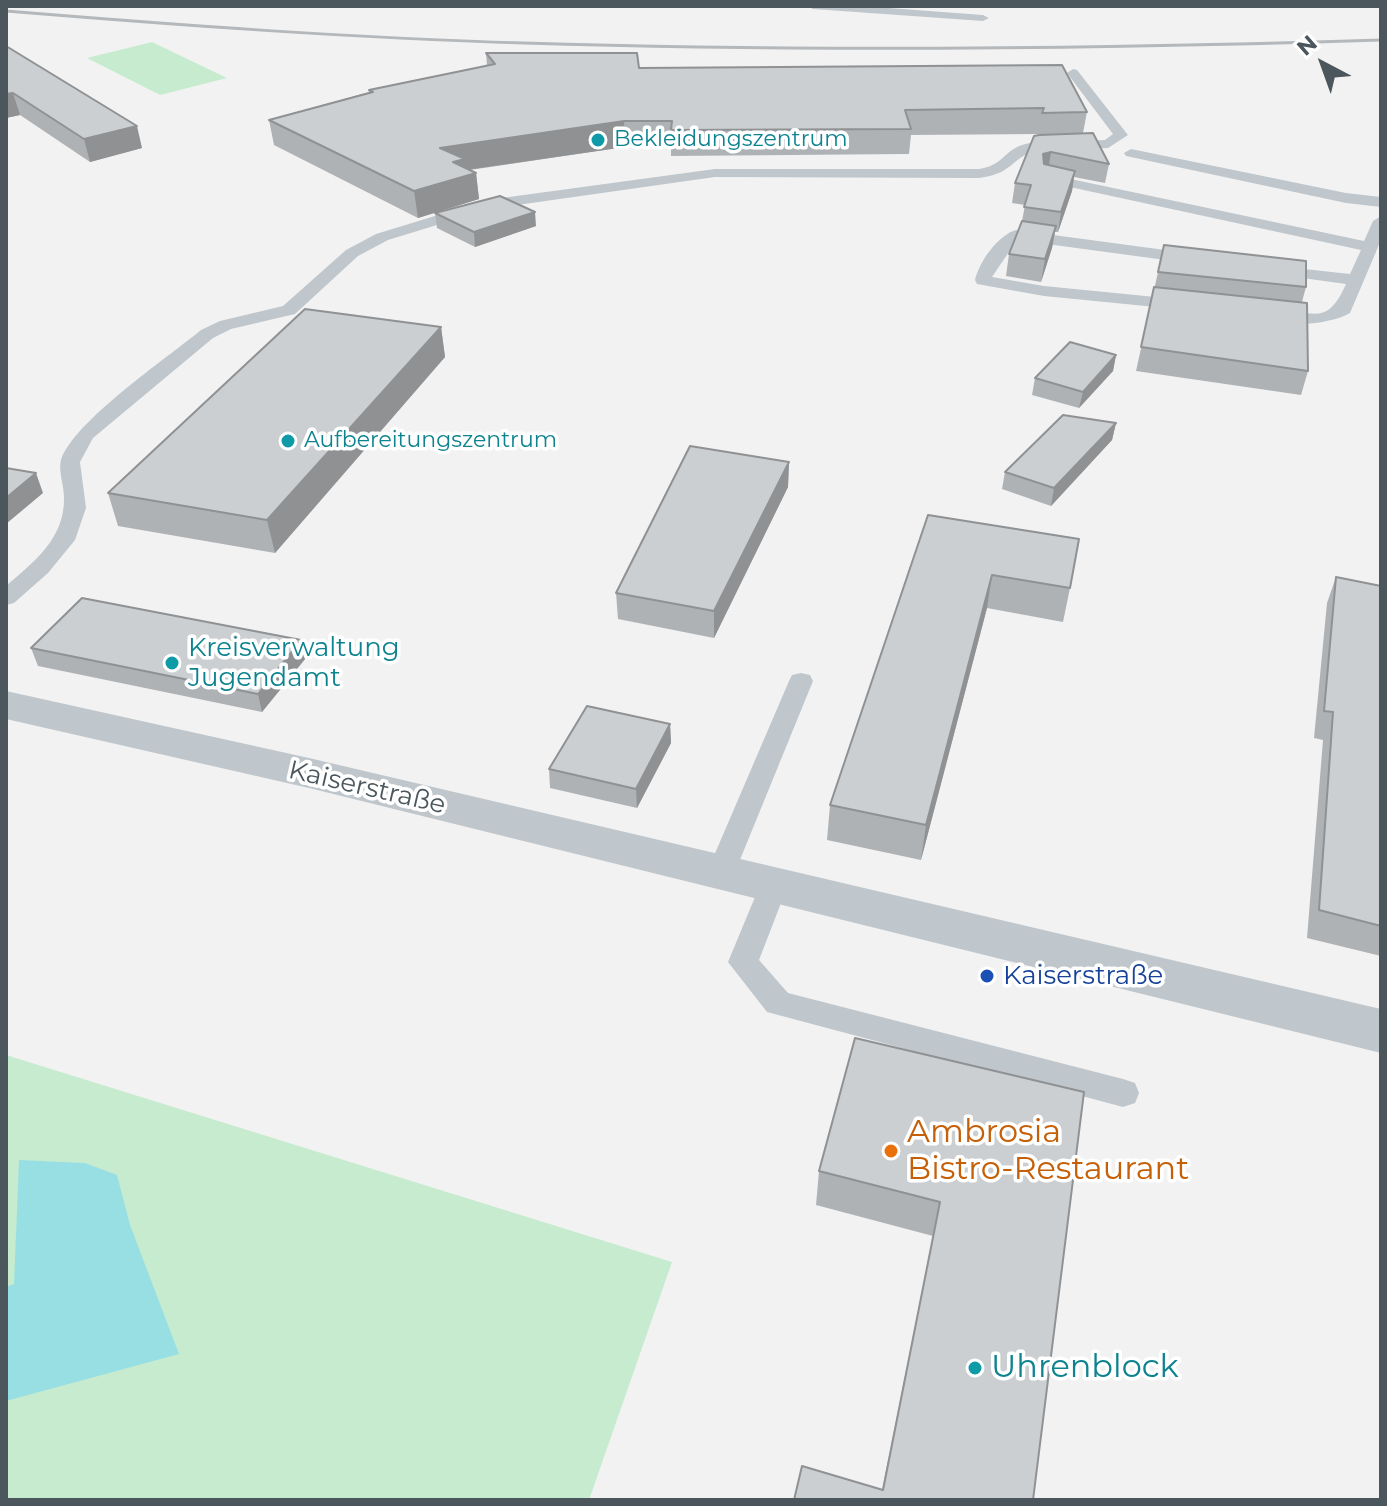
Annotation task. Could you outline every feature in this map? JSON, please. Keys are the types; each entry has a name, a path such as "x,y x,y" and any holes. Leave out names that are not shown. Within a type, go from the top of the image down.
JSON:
{"street":[{"name":"Kaiserstraße","path":"6,705 309,773 1381,1031"}],"lane":[{"path":"813,6 983,18"},
{"path":"6,598 53,557 77,517 77,488 70,462 85,435 207,334 226,325 289,310 352,253 382,237 487,205 715,173 969,174 992,172 1023,150 1040,146 1108,144 1116,141 1121,135 1073,73"},
{"path":"1131,153 1346,198 1381,202"},
{"path":"1047,178 1368,247"},
{"path":"1249,312 1310,319 1337,314 1344,309 1381,221"},
{"path":"1204,307 1044,291 983,280 985,271 1010,237 1016,235 1217,261"},
{"path":"1263,267 1355,280"},
{"path":"721,872 801,681"},
{"path":"774,885 743,962 778,1003 1123,1093"}],"green space":[{"path":"152,42 227,78 160,95 87,58"},
{"path":"6,1055 672,1262 589,1500 6,1500"}],"water":[{"path":"19,1160 85,1163 117,1175 130,1225 179,1354 6,1401 6,1287 14,1284"}],"building":[{"path":"6,46 137,126 84,139 13,93 6,94"},
{"name":"Bekleidungszentrum","path":"486,53 637,53 639,68 1062,65 1087,112 1042,113 1044,108 905,110 911,129 671,130 672,121 624,121 440,148 465,159 453,162 476,173 414,191 269,120 373,92 369,90 495,64"},
{"path":"1093,133 1109,164 1051,152 1043,154 1044,164 1075,171 1061,212 1024,207 1031,185 1015,183 1034,136"},
{"path":"500,196 535,212 474,232 435,213"},
{"path":"1022,221 1056,226 1045,259 1009,254"},
{"path":"1164,245 1306,261 1306,287 1158,272"},
{"path":"1154,287 1307,303 1308,371 1141,347"},
{"name":"Aufbereitungszentrum","path":"305,309 441,327 267,520 108,493"},
{"path":"1070,342 1116,355 1083,392 1035,378"},
{"path":"1063,415 1116,423 1054,488 1005,472"},
{"path":"690,446 789,462 714,611 616,593"},
{"path":"6,468 36,473 6,498"},
{"path":"928,515 1079,539 1070,588 992,575 926,825 830,805"},
{"path":"1336,577 1381,586 1381,926 1319,910 1333,712 1324,711"},
{"name":"Kreisverwaltung Jugendamt","path":"82,598 301,640 258,694 31,648"},
{"path":"587,706 670,724 636,789 549,769"},
{"name":"Uhrenblock","path":"855,1038 1084,1092 1033,1500 794,1500 802,1466 883,1490 940,1202 819,1171"}],"railway":[{"path":"6,11 329,34 631,46 952,48 1381,40"}],"place":[{"name":"Bekleidungszentrum","path":"598,140"},
{"name":"Aufbereitungszentrum","path":"288,441"},
{"name":"Kreisverwaltung Jugendamt","path":"172,663"},
{"name":"Kaiserstraße","path":"987,976"},
{"name":"Ambrosia Bistro-Restaurant","path":"891,1151"},
{"name":"Uhrenblock","path":"975,1368"}]}
